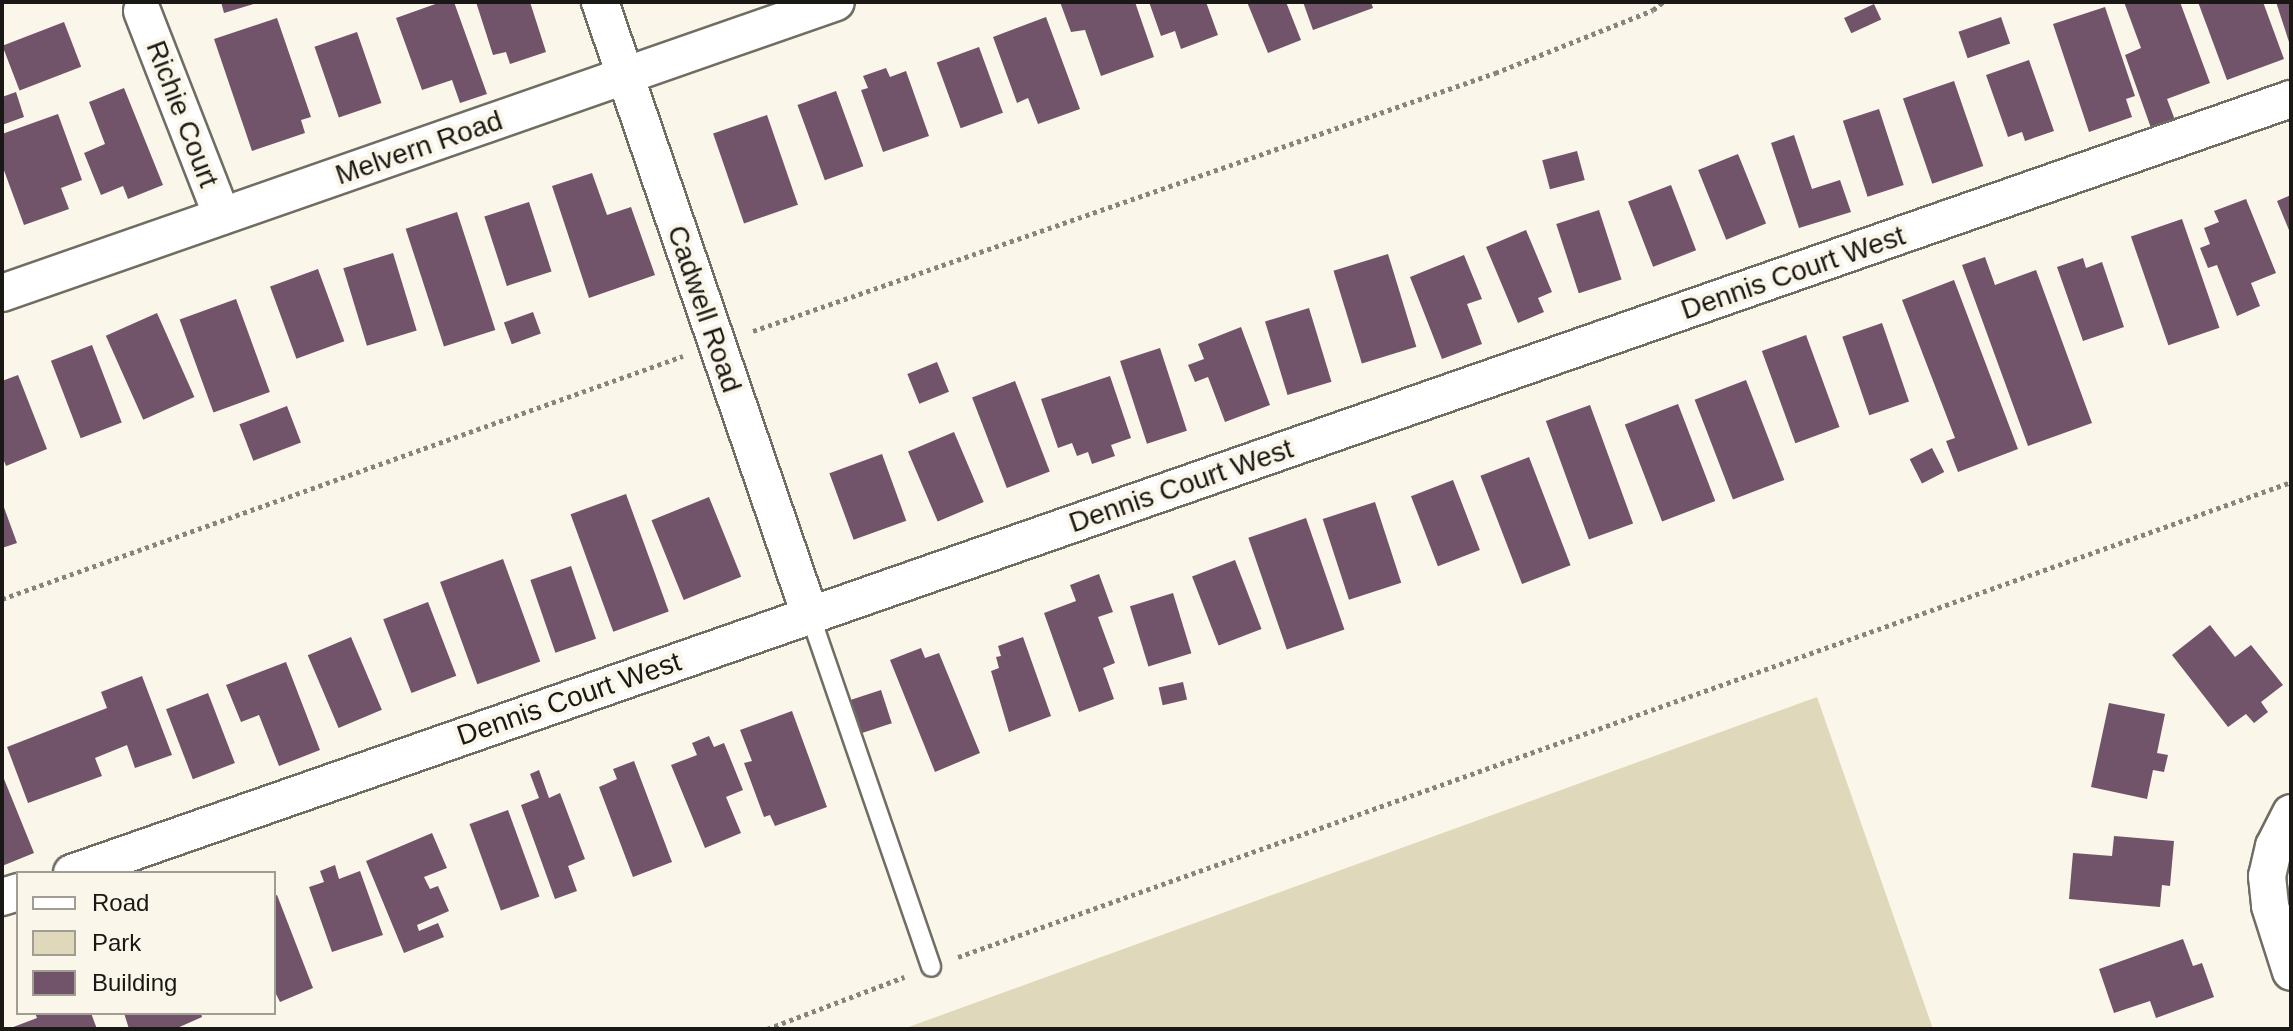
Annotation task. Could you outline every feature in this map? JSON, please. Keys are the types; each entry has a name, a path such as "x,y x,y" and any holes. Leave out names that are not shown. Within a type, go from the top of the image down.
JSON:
{"street":[{"name":"Cadwell Road","path":"600,2 810,615"},
{"name":"Melvern Road","path":"2,293 836,2"},
{"name":"Richie Court","path":"142,11 222,216"},
{"name":"Dennis Court West","path":"78,871 2291,99"},
{"path":"2291,813 2274,846 2267,876 2270,906 2291,972"}],"lane":[{"path":"810,615 931,967"}],"path":[{"path":"2,599 716,344 1495,73 1653,10 1663,2"},
{"path":"767,1029 931,967 2291,482"}],"green space":[{"path":"1817,697 1933,1029 903,1029"}],"building":[{"path":"221,2 257,2 257,3 224,13"},
{"path":"441,2 454,2 487,94 460,103 452,80 422,90 396,18"},
{"path":"476,2 530,2 546,52 510,64 506,52 493,55"},
{"path":"1060,2 1135,2 1154,57 1101,76 1085,30 1071,32"},
{"path":"1149,2 1206,2 1218,35 1181,49 1175,31 1161,36"},
{"path":"1247,2 1286,2 1301,40 1268,53"},
{"path":"1303,2 1371,2 1373,8 1313,30"},
{"path":"2124,2 2180,2 2210,83 2167,99 2175,120 2151,128 2125,55 2141,48"},
{"path":"2198,2 2263,2 2284,59 2227,80"},
{"path":"2276,2 2291,2 2291,45 2290,45"},
{"path":"1874,4 1881,19 1851,33 1844,18"},
{"path":"2105,7 2135,96 2126,99 2132,117 2089,132 2053,24"},
{"path":"1046,17 1080,109 1038,124 1028,98 1017,103 993,37"},
{"path":"2001,17 2010,43 1968,58 1958,32"},
{"path":"277,18 311,117 301,120 305,133 252,151 214,39"},
{"path":"64,22 81,67 20,90 2,46"},
{"path":"357,32 381,103 339,118 314,47"},
{"path":"979,47 1003,113 961,128 937,62"},
{"path":"2029,60 2054,131 2025,141 2022,132 2008,137 1986,75"},
{"path":"886,68 890,77 906,71 929,136 883,152 861,90 868,88 863,76"},
{"path":"1954,81 1983,166 1932,184 1903,99"},
{"path":"124,88 163,185 128,199 123,186 101,195 84,153 105,144 89,102"},
{"path":"836,91 863,166 825,180 797,105"},
{"path":"16,92 24,117 2,125 2,97"},
{"path":"1879,109 1904,185 1868,197 1843,121"},
{"path":"58,114 82,180 61,188 69,209 24,225 2,165 2,134"},
{"path":"767,115 798,205 744,223 713,134"},
{"path":"1794,135 1812,189 1840,180 1851,212 1799,228 1771,143"},
{"path":"1577,151 1585,180 1550,189 1542,160"},
{"path":"1738,154 1766,224 1726,240 1698,170"},
{"path":"592,173 607,215 631,207 655,275 589,298 552,186"},
{"path":"1671,185 1696,250 1653,267 1628,201"},
{"path":"2291,195 2291,235 2277,201"},
{"path":"2246,199 2276,273 2251,283 2260,306 2237,316 2217,265 2208,268 2200,248 2210,244 2204,228 2219,222 2214,211"},
{"path":"529,202 552,271 507,286 484,217"},
{"path":"1599,210 1622,279 1579,293 1556,224"},
{"path":"457,212 495,330 444,347 406,229"},
{"path":"2182,219 2219,328 2168,345 2131,237"},
{"path":"1526,230 1552,292 1538,298 1544,312 1518,323 1486,247"},
{"path":"393,253 417,330 367,346 343,268"},
{"path":"1388,254 1416,347 1362,363 1333,271"},
{"path":"1464,255 1482,299 1467,304 1482,344 1442,359 1410,277"},
{"path":"1985,257 1995,285 2036,270 2092,423 2028,446 1962,265"},
{"path":"2083,258 2086,268 2102,262 2124,327 2083,341 2057,267"},
{"path":"318,269 344,341 296,359 270,286"},
{"path":"1954,280 2018,449 1958,472 1946,441 1955,438 1902,300"},
{"path":"236,299 270,392 213,413 180,320"},
{"path":"1309,308 1332,382 1288,395 1265,321"},
{"path":"533,312 541,334 512,344 504,323"},
{"path":"157,313 194,397 143,420 106,336"},
{"path":"1882,323 1909,401 1869,415 1842,337"},
{"path":"1241,327 1270,405 1225,422 1208,377 1195,382 1188,365 1204,359 1198,344"},
{"path":"1806,335 1840,427 1795,443 1762,351"},
{"path":"92,345 122,422 81,438 51,361"},
{"path":"1160,348 1187,431 1147,444 1120,361"},
{"path":"937,362 949,392 919,404 907,374"},
{"path":"18,375 47,449 6,466 2,456 2,381"},
{"path":"1110,376 1131,438 1111,445 1115,456 1092,464 1088,452 1077,456 1072,443 1058,448 1041,399"},
{"path":"1746,380 1784,480 1733,500 1695,400"},
{"path":"1015,381 1050,472 1007,488 972,397"},
{"path":"1678,404 1715,501 1662,522 1625,424"},
{"path":"1590,405 1633,523 1589,539 1546,421"},
{"path":"287,406 301,442 253,461 239,424"},
{"path":"954,432 984,502 938,521 908,452"},
{"path":"1932,448 1944,472 1922,483 1910,459"},
{"path":"882,454 906,521 854,540 829,473"},
{"path":"1529,457 1571,565 1522,584 1480,476"},
{"path":"1453,480 1480,550 1438,566 1411,496"},
{"path":"626,494 669,611 613,632 571,514"},
{"path":"709,497 741,577 684,600 652,520"},
{"path":"2,502 17,543 2,548"},
{"path":"1375,502 1401,583 1349,600 1323,519"},
{"path":"1306,518 1344,630 1287,649 1248,538"},
{"path":"503,559 540,661 477,684 440,582"},
{"path":"1235,560 1262,629 1219,646 1192,576"},
{"path":"571,566 596,639 555,653 530,580"},
{"path":"1099,574 1113,612 1098,617 1115,663 1103,668 1114,699 1079,712 1044,613 1076,601 1070,585"},
{"path":"1173,593 1191,653 1148,666 1130,606"},
{"path":"428,602 456,676 411,693 383,619"},
{"path":"2210,625 2235,657 2251,645 2283,685 2261,702 2268,712 2254,723 2246,714 2228,727 2172,655"},
{"path":"351,637 382,710 339,728 308,655"},
{"path":"1023,637 1051,716 1009,732 991,671 999,668 996,657 1001,656 998,646"},
{"path":"921,648 925,658 939,653 980,753 935,772 890,660"},
{"path":"286,662 320,750 279,766 259,715 241,722 226,685"},
{"path":"142,676 172,755 135,768 127,745 95,758 102,776 28,803 7,747 107,708 101,692"},
{"path":"1183,682 1187,700 1163,705 1159,688"},
{"path":"881,690 892,723 857,735 846,701"},
{"path":"208,693 235,763 193,779 166,709"},
{"path":"2109,703 2165,714 2157,753 2168,755 2164,772 2153,770 2147,799 2091,787"},
{"path":"792,711 827,807 775,826 770,815 764,817 744,763 752,761 740,730"},
{"path":"709,736 714,747 724,743 743,790 726,797 741,833 705,848 671,765 697,755 692,743"},
{"path":"634,761 672,862 633,877 599,787 617,779 613,769"},
{"path":"539,770 549,798 560,793 585,859 568,866 577,891 555,899 521,805 539,798 530,774"},
{"path":"2,774 34,853 2,866"},
{"path":"508,810 539,896 501,910 469,824"},
{"path":"432,833 447,868 424,877 430,889 438,886 449,911 417,925 419,931 438,923 444,937 404,953 366,861"},
{"path":"2114,836 2174,841 2170,886 2162,885 2160,907 2069,899 2073,853 2112,856"},
{"path":"335,865 339,879 360,871 383,935 332,952 309,887 324,882 320,871"},
{"path":"276,895 313,988 280,1002 276,994"},
{"path":"2183,939 2193,966 2202,963 2214,997 2156,1018 2150,1001 2114,1013 2099,969"},
{"path":"36,1015 92,1015 97,1029 8,1029 37,1018"},
{"path":"125,1015 202,1017 175,1029 129,1029"}]}
